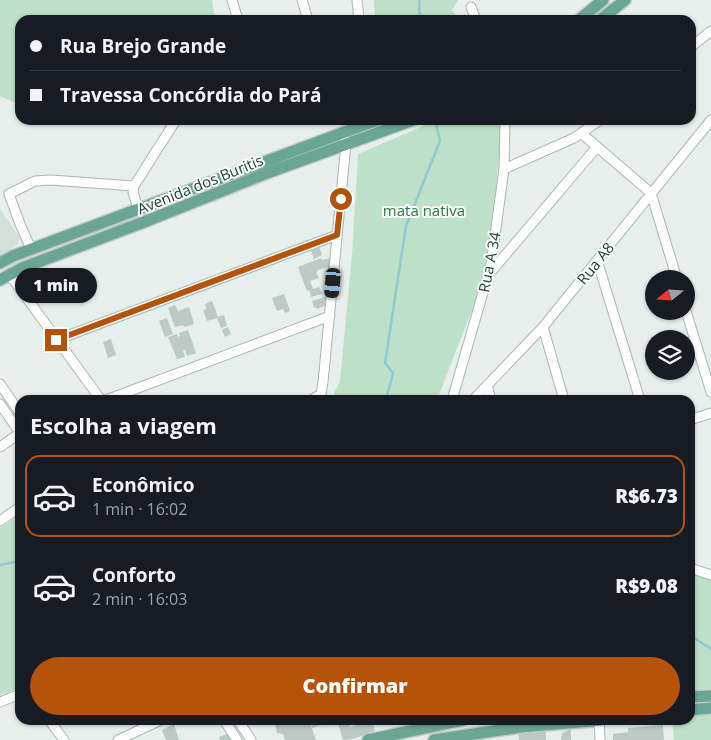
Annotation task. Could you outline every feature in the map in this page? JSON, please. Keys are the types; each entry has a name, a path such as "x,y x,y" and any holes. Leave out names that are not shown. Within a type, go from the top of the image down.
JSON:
{"main road":[{"path":"584,15 603,0"},
{"path":"606,15 626,0"},
{"name":"Avenida dos Buritis","path":"5,278 22,268 267,173 377,125"},
{"name":"Avenida dos Buritis","path":"0,264 31,249 274,158 344,139"},
{"path":"695,697 711,696"},
{"path":"695,710 711,708"},
{"path":"368,740 439,725"},
{"path":"434,740 544,725"}],"street":[{"path":"232,0 236,15"},
{"path":"302,0 306,15"},
{"path":"358,0 359,15"},
{"path":"473,3 480,0"},
{"path":"696,43 711,31"},
{"name":"Rua A8","path":"478,395 543,327 711,120"},
{"path":"138,208 134,186 173,125"},
{"name":"Rua A 34","path":"453,395 489,274 504,169 505,125"},
{"path":"504,169 574,138 593,125"},
{"path":"581,133 651,193 674,270"},
{"path":"319,395 321,394 330,316 344,139"},
{"path":"489,274 597,148"},
{"path":"31,249 9,194 35,182 51,180 134,186"},
{"path":"56,340 337,235"},
{"path":"597,260 638,395"},
{"path":"5,278 56,340 96,395"},
{"path":"119,395 330,316"},
{"path":"689,320 711,392"},
{"path":"543,327 563,395"},
{"path":"0,384 15,405"},
{"path":"487,385 490,395"},
{"path":"0,404 15,426"},
{"path":"695,418 711,413"},
{"path":"0,447 15,436"},
{"path":"0,521 15,510"},
{"path":"695,570 711,575"},
{"path":"0,702 15,696"},
{"path":"53,725 64,740"},
{"path":"118,740 150,725"},
{"path":"227,725 237,740"},
{"path":"241,725 251,740"},
{"path":"600,725 600,740"}],"shaded area":[{"path":"0,209 20,238 18,244 0,256"}],"green space":[{"path":"0,0 212,0 214,15 15,15 15,103 0,96"},
{"path":"374,0 458,0 452,10 455,15 375,15"},
{"name":"mata nativa","path":"425,125 502,125 489,266 439,395 333,395 340,381 352,255 358,154"},
{"path":"15,518 15,690 0,695 0,528"},
{"path":"695,575 711,580 711,690 695,691"},
{"path":"711,713 711,740 674,740 672,725 695,725 695,715"}],"building":[{"path":"319,247 322,255 314,259 311,250"},
{"path":"321,258 322,260 330,258 330,266 318,270 316,272 319,278 310,281 313,289 319,287 322,294 311,297 298,267"},
{"path":"284,294 290,311 285,313 283,309 277,311 272,298"},
{"path":"328,296 327,305 317,309 316,307 314,308 312,301"},
{"path":"212,301 218,317 224,315 227,326 221,328 217,318 207,321 203,310 206,309 205,305 207,303"},
{"path":"175,305 178,311 189,307 194,324 175,327 168,308"},
{"path":"167,318 173,334 165,337 159,321"},
{"path":"228,327 231,334 225,337 222,330"},
{"path":"188,330 196,353 187,356 185,350 183,350 185,357 177,359 168,337 177,334 178,337 180,336 179,333"},
{"path":"111,339 116,355 108,358 103,342"},
{"path":"174,725 179,740 166,740 162,730"},
{"path":"275,725 311,725 316,740 285,740 283,734 277,733"},
{"path":"338,725 349,725 350,727 373,725 375,731 353,739 343,740"},
{"path":"663,725 664,740 613,740 613,734 628,732 628,728"},
{"path":"571,729 571,740 561,740 562,733"},
{"path":"546,731 546,740 519,740 518,732 535,733"},
{"path":"227,734 232,740 220,740 219,737"}],"waterway":[{"path":"419,0 420,15"},
{"path":"387,395 393,373 385,363 406,226 440,141 436,125"},
{"path":"0,565 15,562"},
{"path":"695,638 711,649"}],"route":[{"path":"56,340 337,235 341,199"}]}
